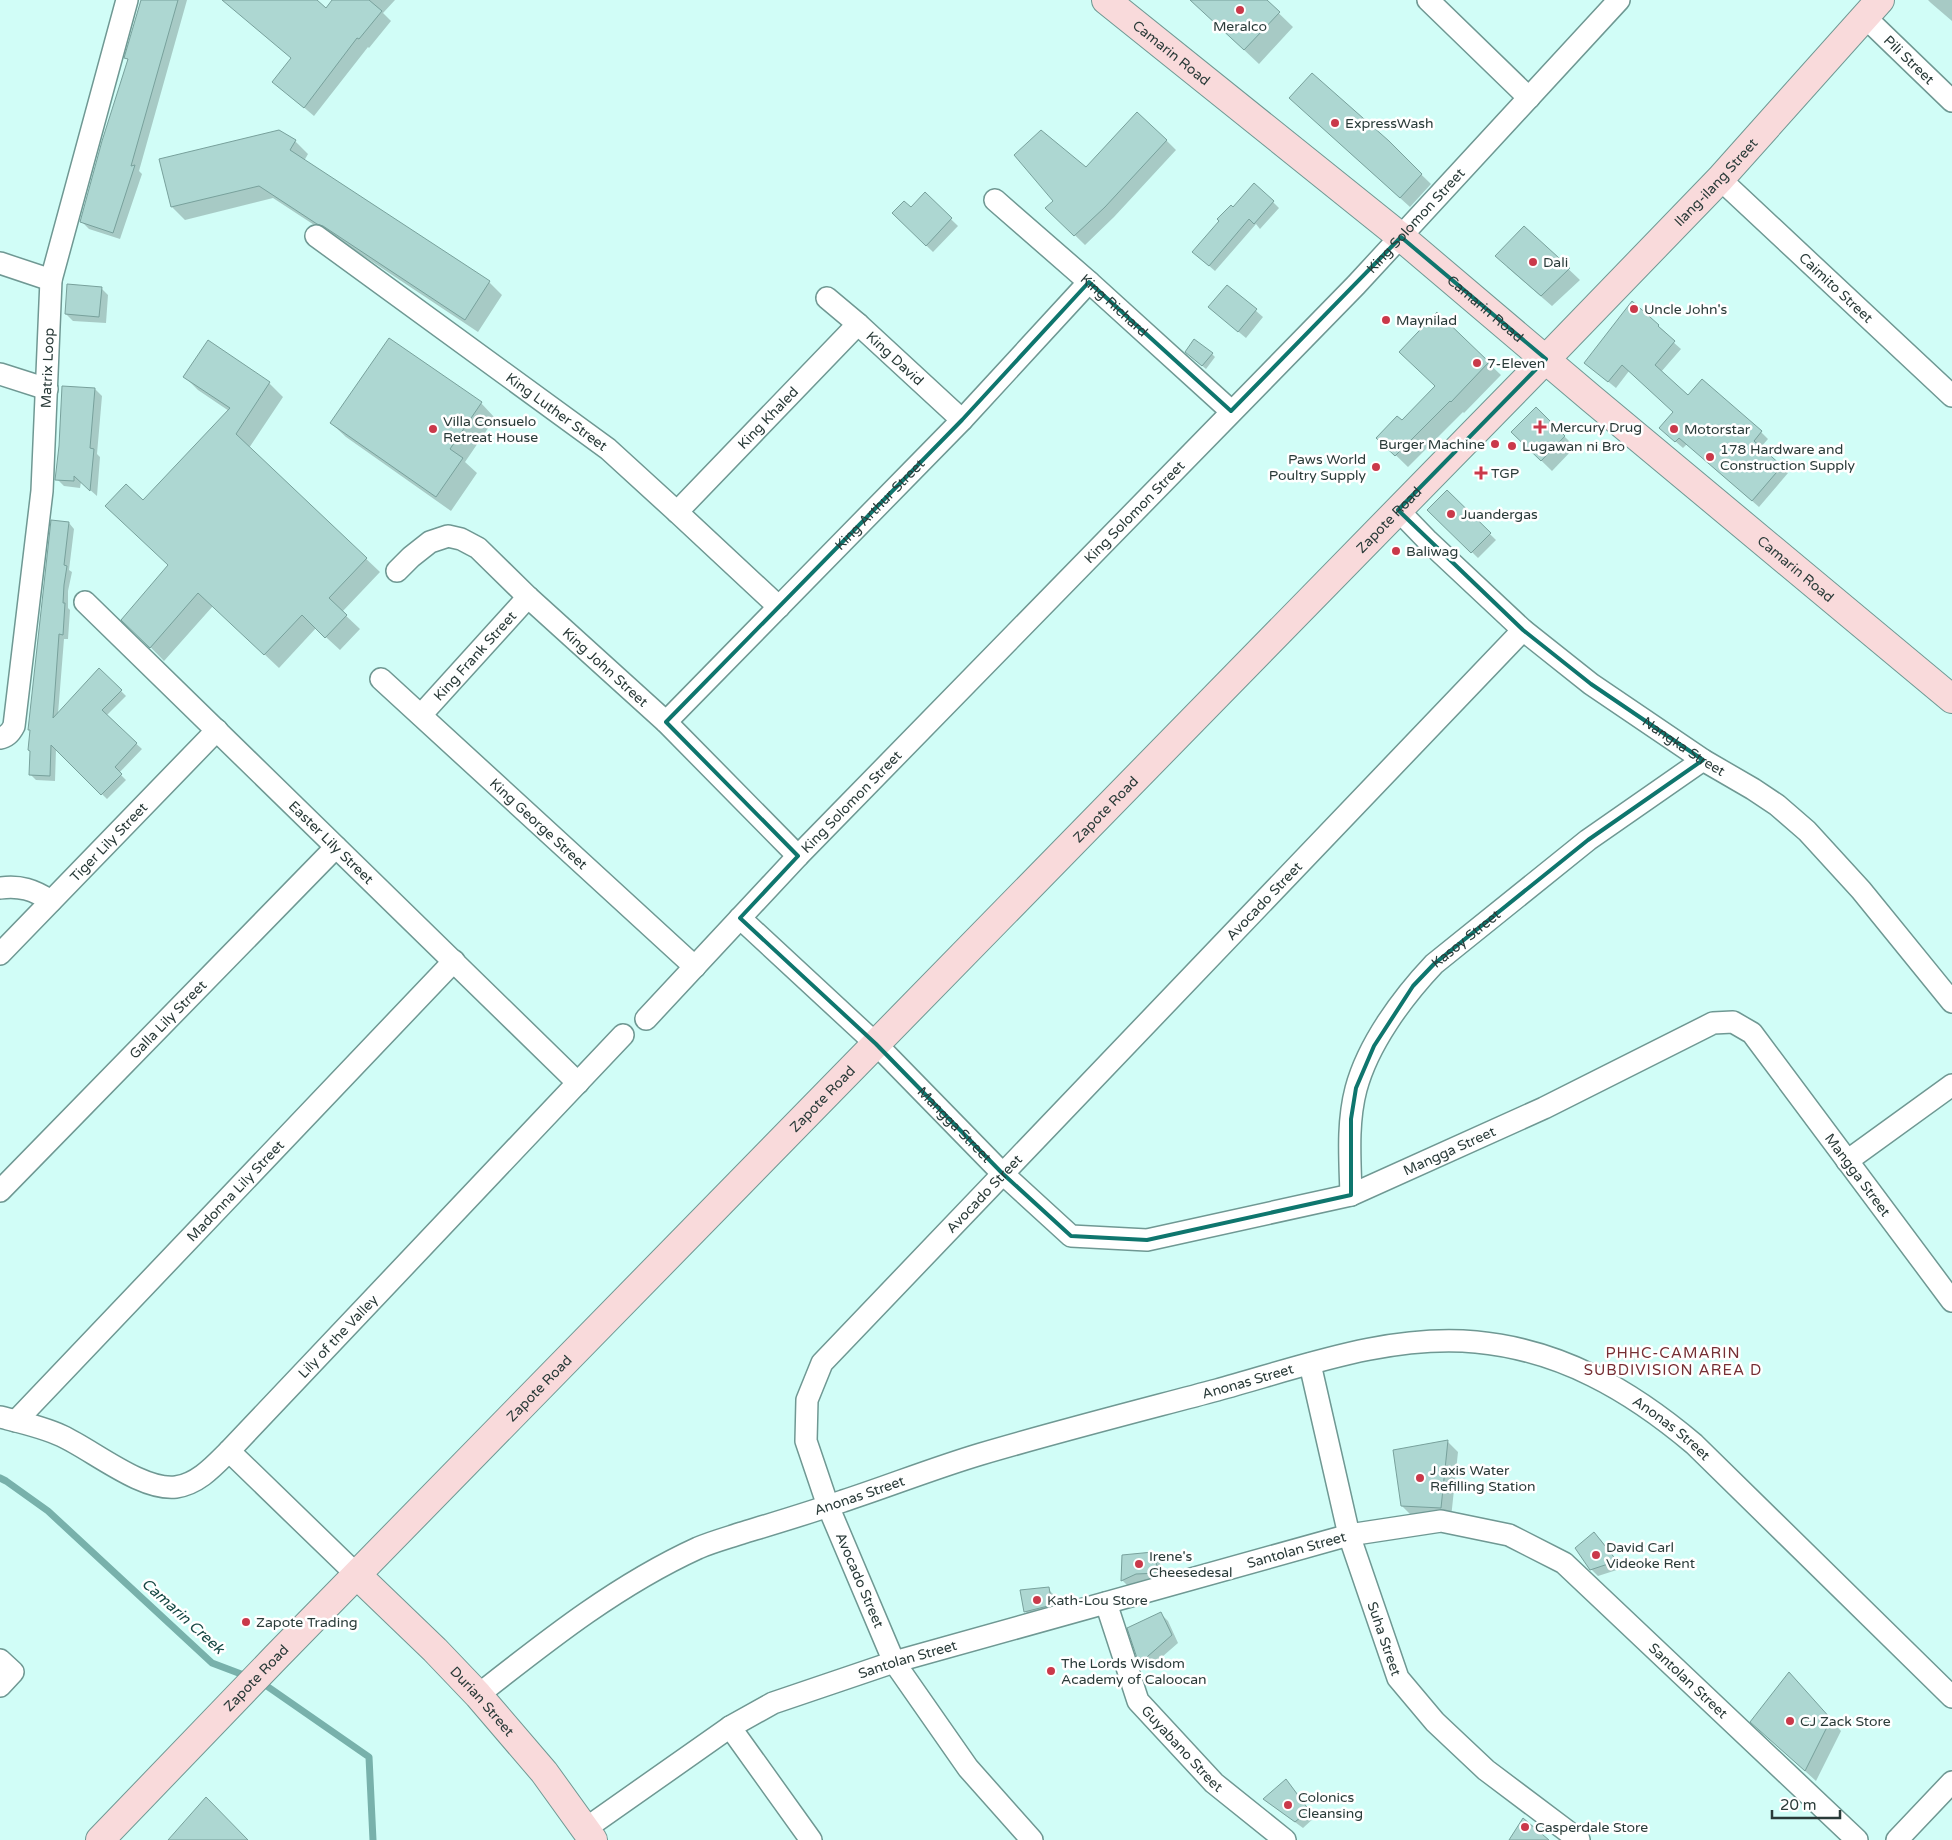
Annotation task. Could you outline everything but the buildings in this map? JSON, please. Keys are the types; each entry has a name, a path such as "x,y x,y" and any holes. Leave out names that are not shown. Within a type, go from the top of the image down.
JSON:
{"main road":[{"name":"Camarin Road","path":"1106,0 1401,237 1606,411 1952,699"},
{"name":"Ilang-ilang Street","path":"1546,359 1720,178 1873,9"},
{"name":"Zapote Road","path":"100,1840 1546,359"},
{"name":"Durian Street","path":"357,1575 435,1650 478,1695 544,1772 589,1834"}],"street":[{"name":"Matrix Loop","path":"0,738 10,733 14,726 42,491 51,280 127,0"},
{"path":"1428,0 1529,98"},
{"name":"King Solomon Street","path":"646,1019 798,856 1401,237 1619,0"},
{"name":"Pili Street","path":"1873,9 1952,101"},
{"name":"Caimito Street","path":"1720,178 1952,396"},
{"name":"King Richard","path":"995,200 1089,282 1231,411"},
{"name":"King Luther Street","path":"316,236 608,449 779,607"},
{"path":"0,263 51,280"},
{"name":"King Arthur Street","path":"666,722 962,420 1089,282"},
{"name":"King David","path":"827,298 962,420"},
{"name":"King Khaled","path":"677,512 858,324"},
{"path":"0,374 46,390"},
{"name":"Nangka Street","path":"1398,510 1428,541 1523,630 1591,684 1703,760 1777,805 1807,831 1861,890 1952,1002"},
{"name":"King John Street","path":"397,571 430,542 448,536 461,539 478,548 528,597 666,722 798,856"},
{"name":"King Frank Street","path":"421,715 528,597"},
{"name":"Easter Lily Street","path":"84,602 578,1082"},
{"name":"Avocado Street","path":"1032,1840 968,1768 894,1662 828,1506 806,1441 807,1400 822,1363 1523,630"},
{"name":"King George Street","path":"381,680 695,967"},
{"name":"Tiger Lily Street","path":"0,954 217,730"},
{"name":"Kasoy Street","path":"1352,1195 1351,1119 1356,1088 1374,1046 1392,1016 1414,986 1441,959 1588,840 1703,760"},
{"name":"Galla Lily Street","path":"0,1191 336,847"},
{"path":"0,888 23,887 51,901"},
{"name":"Mangga Street","path":"740,918 876,1044 1002,1173 1071,1236 1147,1240 1352,1195 1544,1108 1712,1023 1733,1022 1752,1033 1952,1300"},
{"name":"Madonna Lily Street","path":"8,1419 454,961"},
{"name":"Lily of the Valley","path":"8,1419 61,1435 138,1479 158,1486 177,1487 196,1480 210,1470 229,1451 623,1035"},
{"path":"1847,1161 1952,1085"},
{"name":"Anonas Street","path":"478,1695 563,1629 629,1583 700,1547 979,1455 1369,1348 1402,1344 1472,1342 1498,1345 1540,1354 1571,1365 1605,1381 1638,1400 1662,1417 1694,1444 1952,1697"},
{"name":"Suha Street","path":"1310,1364 1350,1535 1398,1678 1435,1722 1486,1770 1579,1840"},
{"path":"229,1451 357,1575"},
{"name":"Santolan Street","path":"589,1834 730,1727 773,1703 894,1662 1350,1535 1441,1521 1509,1535 1564,1563 1858,1840"},
{"name":"Guyabano Street","path":"1106,1603 1138,1701 1214,1783 1285,1840"},
{"path":"730,1727 811,1840"},
{"path":"1897,1840 1952,1782"}],"highlighted area":[{"path":"1401,237 1546,359 1398,510 1523,630 1591,684 1703,760 1588,840 1434,964 1413,986 1374,1046 1356,1088 1351,1119 1351,1195 1147,1240 1071,1236 1002,1173 876,1044 740,918 798,856 666,722 962,420 1089,282 1231,411"}],"waterway":[{"name":"Camarin Creek","path":"0,1478 48,1511 212,1663 249,1677"},
{"name":"Camarin Creek","path":"261,1682 369,1757 373,1840"}],"place":[{"name":"Meralco","path":"1240,10"},
{"name":"ExpressWash","path":"1335,123"},
{"name":"Dali","path":"1533,262"},
{"name":"Uncle John's","path":"1634,309"},
{"name":"Maynilad","path":"1386,320"},
{"name":"7-Eleven","path":"1477,363"},
{"name":"Mercury Drug","path":"1540,427"},
{"name":"Villa Consuelo Retreat House","path":"433,429"},
{"name":"Motorstar","path":"1674,429"},
{"name":"Burger Machine","path":"1495,444"},
{"name":"Lugawan ni Bro","path":"1512,446"},
{"name":"178 Hardware and Construction Supply","path":"1710,457"},
{"name":"Paws World Poultry Supply","path":"1376,467"},
{"name":"TGP","path":"1481,473"},
{"name":"Juandergas","path":"1451,514"},
{"name":"Baliwag","path":"1396,551"},
{"name":"J axis Water Refilling Station","path":"1420,1478"},
{"name":"David Carl Videoke Rent","path":"1596,1555"},
{"name":"Irene's Cheesedesal","path":"1139,1564"},
{"name":"Kath-Lou Store","path":"1037,1600"},
{"name":"Zapote Trading","path":"246,1622"},
{"name":"The Lords Wisdom Academy of Caloocan","path":"1051,1671"},
{"name":"CJ Zack Store","path":"1790,1721"},
{"name":"Colonics Cleansing","path":"1288,1805"},
{"name":"Casperdale Store","path":"1525,1827"}],"district":[{"name":"PHHC-CAMARIN SUBDIVISION AREA D","path":"1673,1362"}]}
